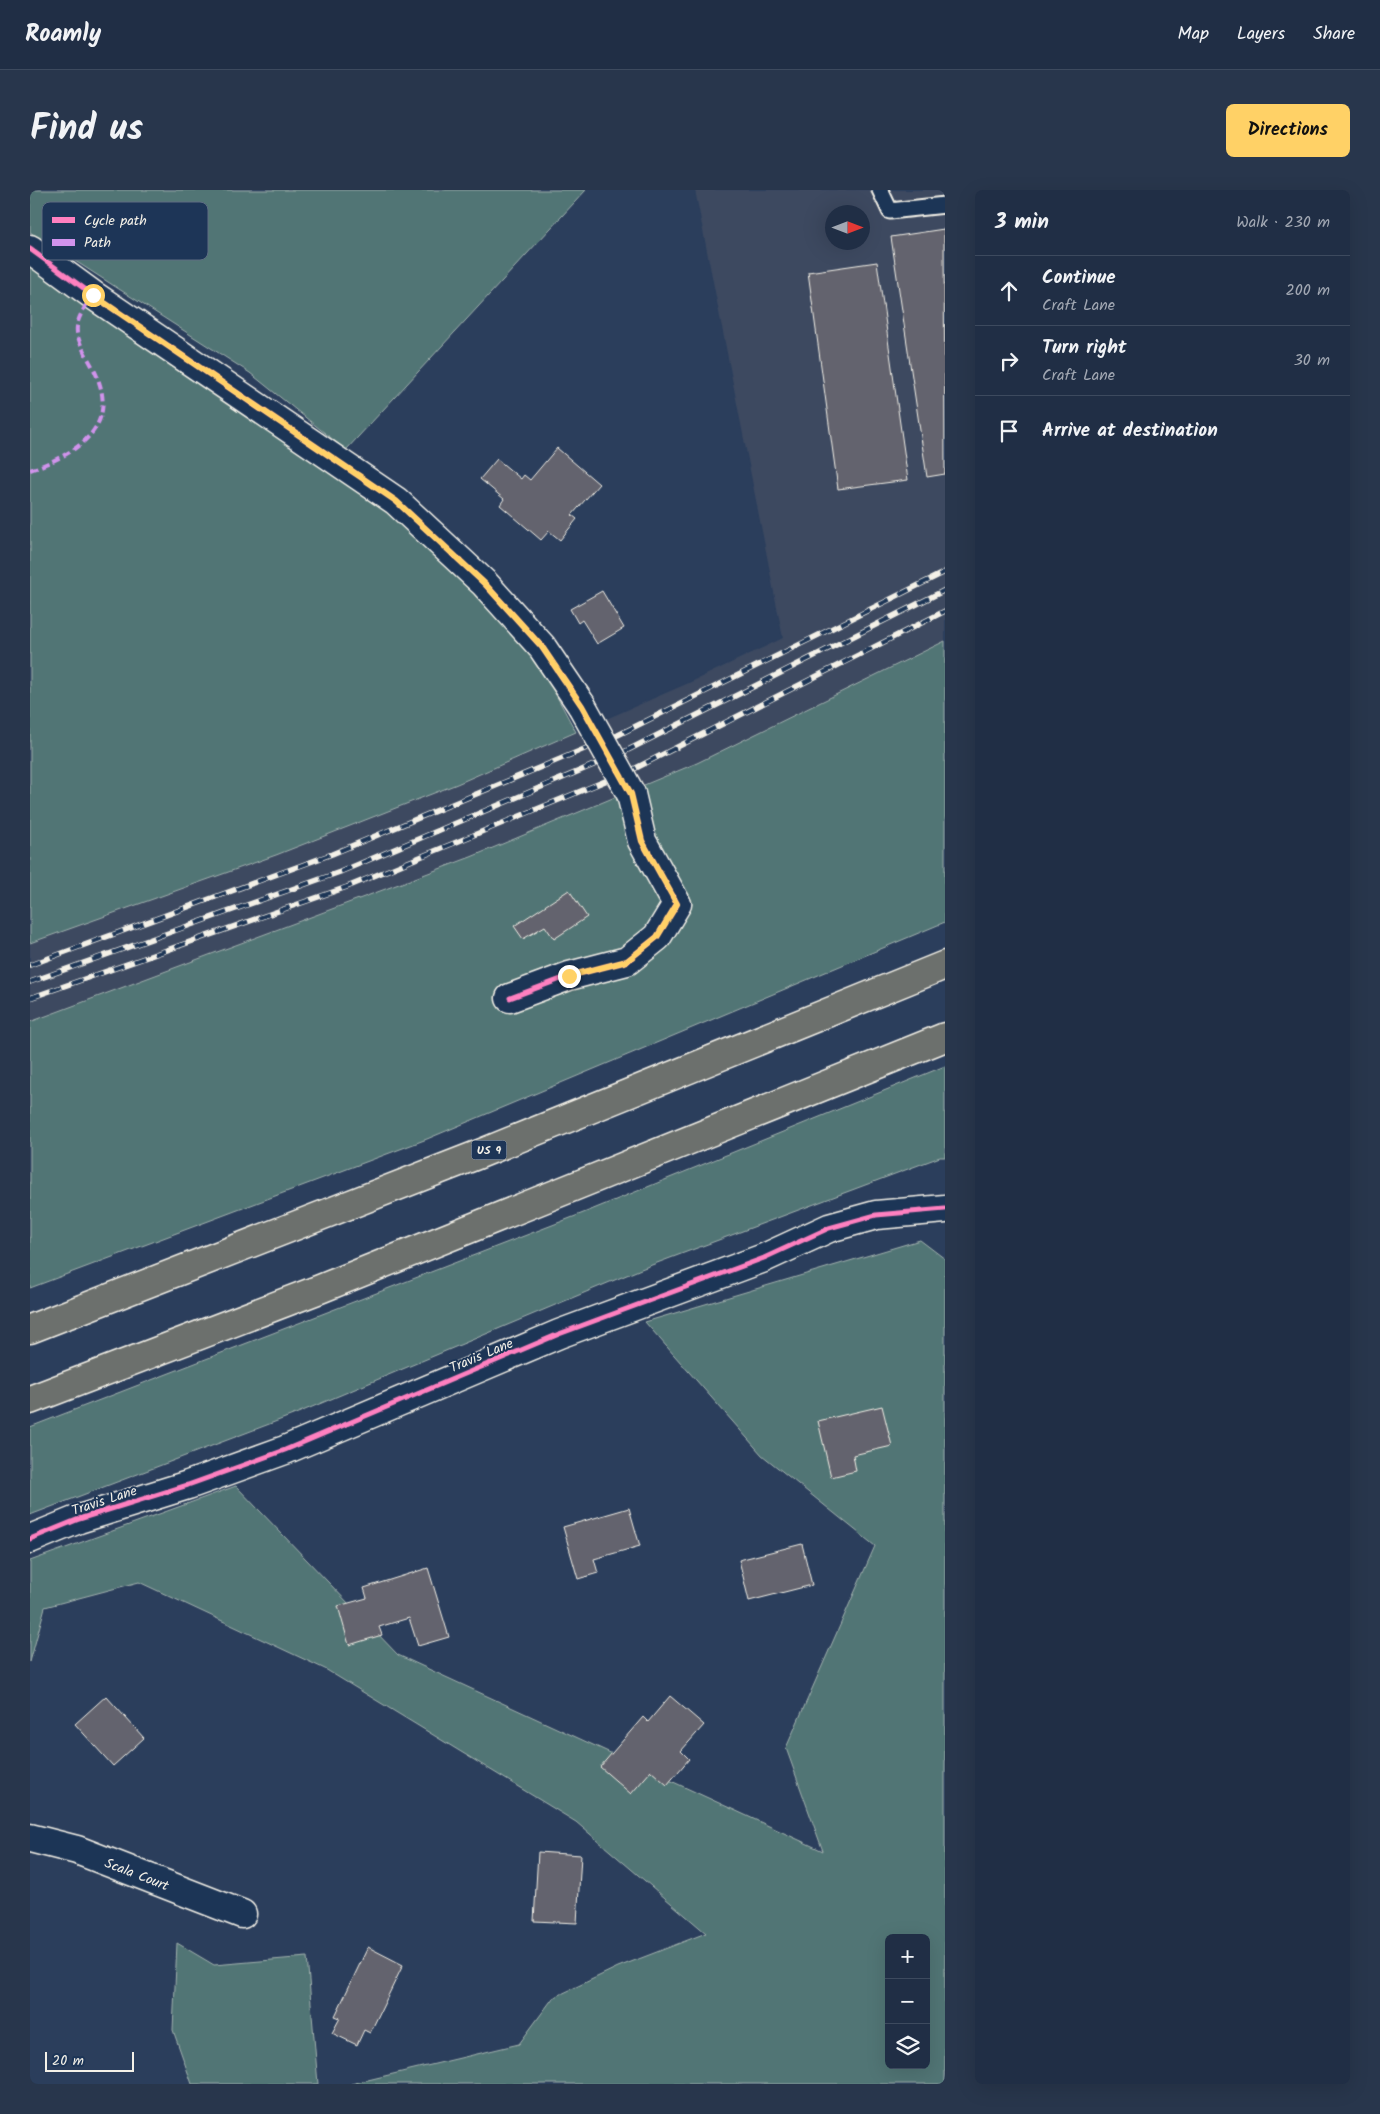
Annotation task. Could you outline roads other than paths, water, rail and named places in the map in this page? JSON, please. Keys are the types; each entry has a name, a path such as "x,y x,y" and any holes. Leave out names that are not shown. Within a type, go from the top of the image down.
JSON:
{"highway":[{"name":"US 9","path":"30,1329 459,1162 945,966"},
{"path":"30,1400 320,1289 945,1037"}],"street":[{"path":"30,249 42,258"},
{"path":"45,260 93,295 396,501 485,584 517,619 542,647 582,706 631,794 642,841 677,904 657,937 627,961 569,976 510,998"},
{"name":"Travis Lane","path":"30,1539 79,1519 188,1485 285,1450 559,1334 764,1258 829,1228 876,1216 945,1209"},
{"name":"Scala Court","path":"30,1838 77,1850 242,1914"}],"lane":[{"path":"880,190 890,211 945,205"}],"railway":[{"path":"30,965 332,854 618,735 945,572"},
{"path":"30,982 340,872 622,753 945,590"},
{"path":"30,998 347,887 632,770 945,611"}]}
